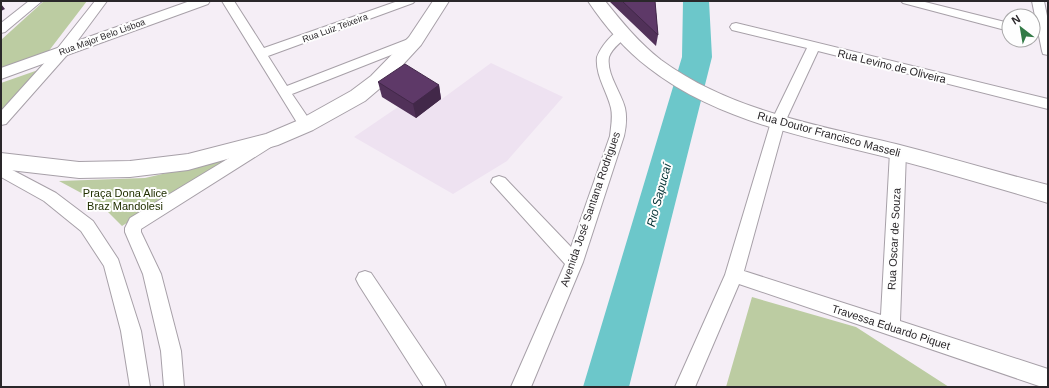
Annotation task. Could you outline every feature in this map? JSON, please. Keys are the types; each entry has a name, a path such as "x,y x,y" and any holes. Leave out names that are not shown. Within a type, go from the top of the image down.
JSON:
{"main road":[{"path":"1,161 79,170 130,169 188,162 271,140 306,125 364,92 378,80 415,41 441,1"},
{"name":"Rua Doutor Francisco Masseli","path":"596,1 627,39 655,64 712,97 778,122 898,152 1048,194"}],"street":[{"path":"1,120 62,52 101,1"},
{"name":"Rua Major Belo Lisboa","path":"1,74 203,1"},
{"path":"228,1 306,125"},
{"name":"Rua Luiz Teixeira","path":"260,54 409,1"},
{"path":"907,1 1001,25"},
{"path":"1038,1 1042,36 1048,51"},
{"path":"1,29 27,3"},
{"name":"Rua Levino de Oliveira","path":"736,27 1048,104"},
{"name":"Avenida José Santana Rodrigues","path":"521,387 574,262 617,136 620,121 618,107 603,65 603,57 607,50 627,39"},
{"path":"284,92 415,41"},
{"path":"685,387 734,275 778,122 814,46"},
{"path":"174,387 171,351 152,274 133,232 133,228 136,223 271,140"},
{"name":"Rua Oscar de Souza","path":"890,327 898,152"},
{"path":"1,170 50,196 87,226 112,264 131,332 140,387"},
{"path":"499,182 574,262"},
{"name":"Travessa Eduardo Piquet","path":"734,275 1048,380"},
{"path":"365,279 436,387"}],"shaded area":[{"path":"491,63 563,97 507,161 453,194 354,137 398,107 416,118"}],"green space":[{"path":"44,1 87,1 48,52 1,69 1,40"},
{"path":"41,69 1,114 1,83"},
{"name":"Praça Dona Alice Braz Mandolesi","path":"228,159 122,226 98,202 59,181 145,178"},
{"path":"752,297 856,327 949,387 726,387"}],"building":[{"path":"622,1 655,1 658,35"},
{"path":"405,64 439,85 413,104 378,82"}],"waterway":[{"name":"Rio Sapucaí","path":"606,387 697,57 696,1"}]}
